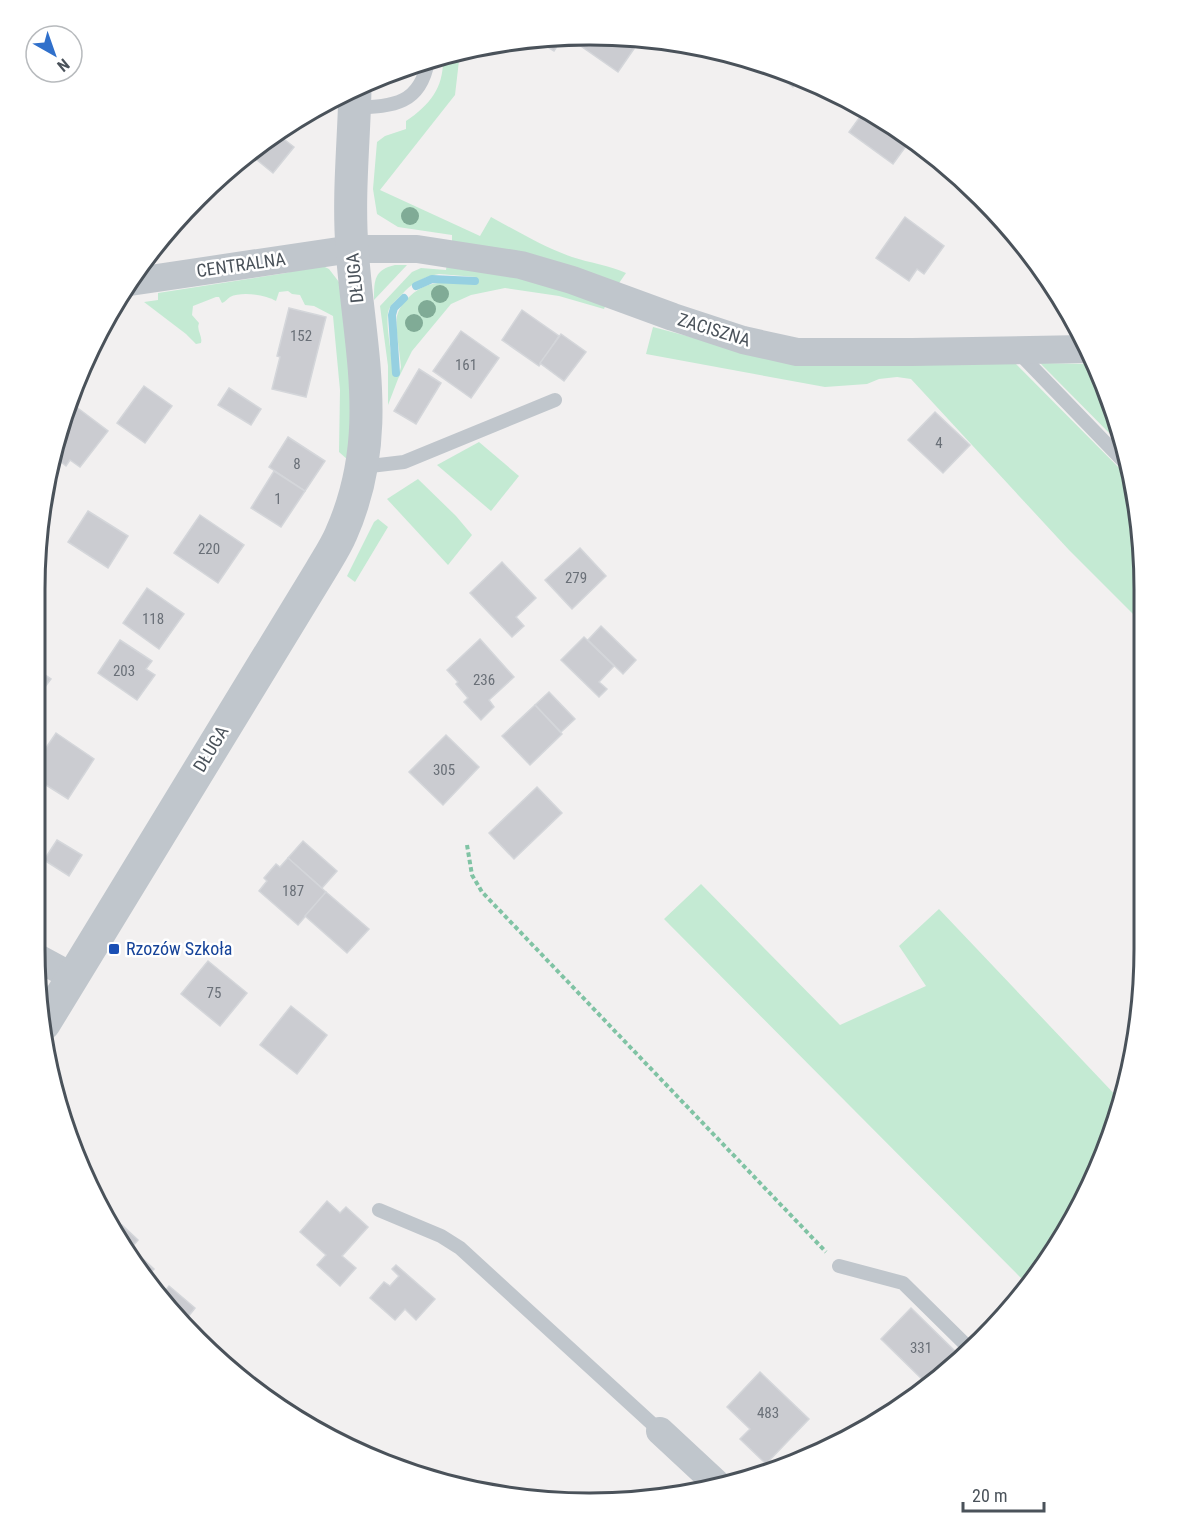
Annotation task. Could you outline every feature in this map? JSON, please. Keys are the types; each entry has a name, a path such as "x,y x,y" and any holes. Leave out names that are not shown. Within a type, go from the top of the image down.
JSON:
{"street":[{"name":"DŁUGA","path":"49,1014 341,534 362,467 368,413 352,249 355,98"},
{"name":"CENTRALNA","path":"142,280 352,249"},
{"name":"ZACISZNA","path":"352,249 417,249 521,266 572,280 743,340 796,352 1017,351 1078,348"},
{"path":"45,962 73,977"},
{"path":"660,1431 712,1479"}],"lane":[{"path":"355,98 384,106 399,102 416,93 425,78 426,70"},
{"path":"1017,351 1116,454"},
{"path":"362,467 404,462 555,400"},
{"path":"379,1210 441,1236 460,1248 660,1431"},
{"path":"839,1266 903,1283 965,1344"}],"path":[{"path":"467,845 472,875 482,892 839,1266"}],"green space":[{"path":"459,61 455,95 380,190 480,236 491,217 561,253 626,273 617,286 452,243 452,235 398,227 377,214 373,189 377,142 385,136 406,129 406,121 434,94 443,66"},
{"path":"447,263 496,269 607,302 604,309 559,296 505,288 471,295 451,304 412,351 388,405 388,366 380,306 412,272 421,268 446,270","holes":["439,274 476,277 475,284 457,282 431,284 416,291 405,301 397,316 401,367 399,374 393,372 388,322 389,309 392,304 412,285 429,276"]},
{"path":"319,264 329,269 342,286 354,382 348,460 339,452 340,390 333,316 314,306 305,305 300,295 288,291 279,292 276,301 241,294 230,297 222,303 219,297 216,297 193,306 192,315 199,323 201,340 201,343 196,344 144,302 158,300 158,293 286,273"},
{"path":"395,265 407,265 374,300 374,287 379,273"},
{"path":"653,327 778,360 1015,363 1120,469 1133,554 1134,615 1069,550 911,379 897,377 879,379 867,384 825,387 646,354"},
{"path":"1040,363 1085,364 1111,435"},
{"path":"479,442 519,476 491,511 437,465"},
{"path":"418,479 472,535 448,565 387,499"},
{"path":"378,519 388,527 355,582 347,576 374,522"},
{"path":"701,884 840,1025 926,986 899,946 939,909 1114,1093 1093,1157 1078,1189 1061,1221 1022,1279 664,919"}],"building":[{"path":"580,45 635,47 618,72"},
{"path":"557,46 554,51 547,47"},
{"path":"860,117 905,147 893,164 849,132"},
{"path":"284,139 294,147 273,173 256,159"},
{"path":"905,217 944,246 924,274 917,269 909,281 876,258"},
{"path":"289,308 326,317 306,397 272,389 280,357 277,356"},
{"path":"522,310 559,336 539,366 502,340"},
{"path":"461,331 499,358 471,398 433,371"},
{"path":"561,334 586,352 564,381 540,363"},
{"path":"419,369 441,383 416,424 394,411"},
{"path":"144,386 172,406 145,443 117,423"},
{"path":"229,388 261,409 251,425 218,405"},
{"path":"76,407 108,431 80,467 70,460 66,466 61,462"},
{"path":"935,412 970,445 943,473 908,440"},
{"path":"288,437 325,461 305,491 269,467"},
{"path":"274,471 305,491 281,527 251,508"},
{"path":"88,511 128,536 108,568 68,542"},
{"path":"200,515 244,545 218,583 174,553"},
{"path":"580,548 606,576 572,609 545,580"},
{"path":"502,562 536,598 516,617 524,626 512,637 470,593"},
{"path":"147,588 184,614 159,649 123,623"},
{"path":"601,626 636,660 623,674 588,640"},
{"path":"584,637 614,666 599,682 607,689 599,697 561,660"},
{"path":"480,639 514,677 489,700 494,707 481,720 464,702 468,698 447,670"},
{"path":"120,640 152,661 146,669 155,675 137,700 98,673"},
{"path":"45,675 51,679 45,687"},
{"path":"549,692 575,719 561,732 535,705"},
{"path":"535,705 562,734 530,765 502,736"},
{"path":"56,733 94,759 68,799 45,784 45,749"},
{"path":"446,735 479,767 443,805 409,772"},
{"path":"537,787 562,813 514,859 489,833"},
{"path":"57,840 82,855 69,876 45,858"},
{"path":"303,841 337,871 322,888 288,858"},
{"path":"288,858 326,892 298,925 259,891 267,881 264,878 276,864 280,867"},
{"path":"326,892 369,929 347,953 305,916"},
{"path":"208,961 247,993 220,1026 181,994"},
{"path":"291,1006 327,1035 297,1074 260,1045"},
{"path":"327,1201 340,1213 346,1207 368,1227 342,1256 356,1268 340,1286 317,1265 326,1255 300,1232"},
{"path":"121,1226 138,1240 133,1245"},
{"path":"142,1258 154,1269 152,1271"},
{"path":"396,1265 435,1299 416,1320 405,1309 395,1320 370,1298 384,1282 390,1286 399,1276 392,1269"},
{"path":"169,1286 195,1308 188,1317 180,1308 166,1290"},
{"path":"911,1308 956,1352 922,1379 881,1339"},
{"path":"760,1372 809,1419 766,1464 740,1439 750,1429 727,1407"}],"waterway":[{"path":"416,286 432,279 475,281"},
{"path":"396,373 392,315 394,308 404,298"}],"place":[{"name":"Rzozów Szkoła","path":"114,949"}]}
